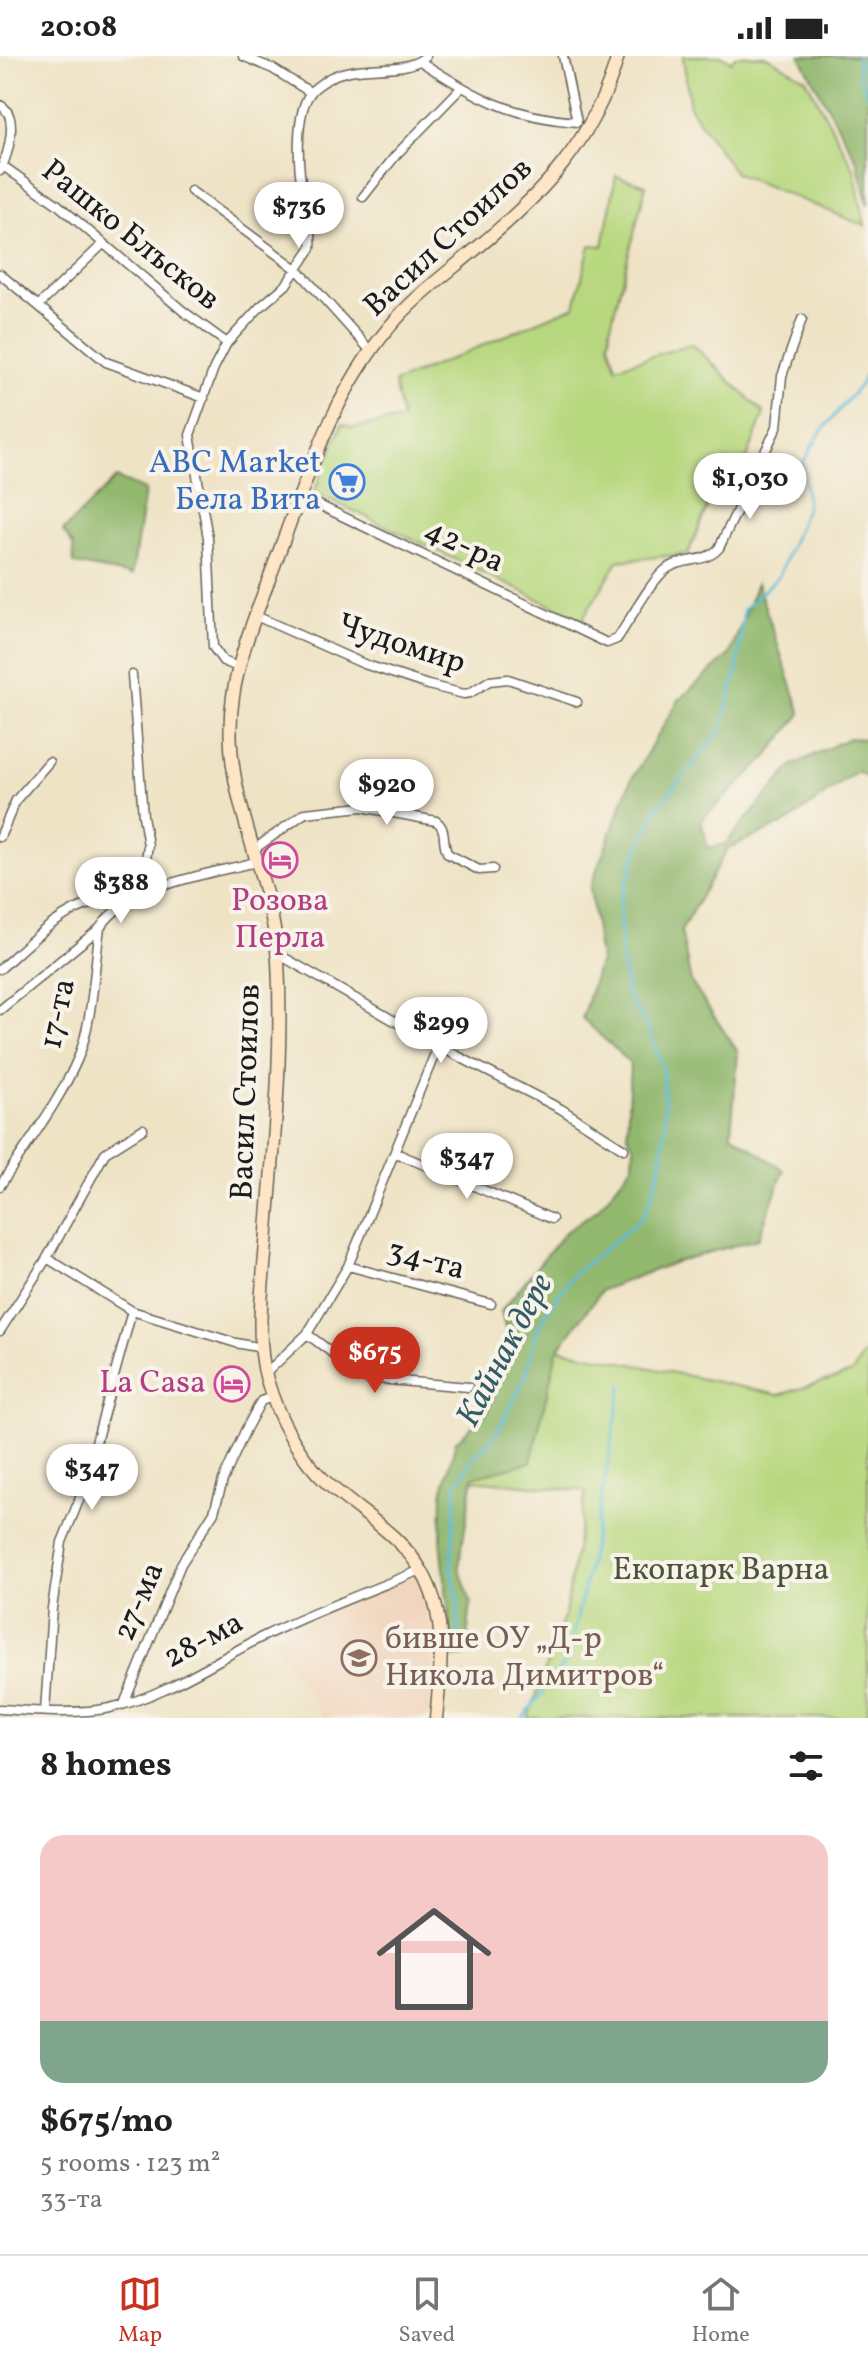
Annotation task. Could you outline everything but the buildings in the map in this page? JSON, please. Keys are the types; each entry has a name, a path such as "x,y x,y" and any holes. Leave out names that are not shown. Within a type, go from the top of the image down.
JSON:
{"street":[{"path":"243,56 273,69 310,92"},
{"path":"238,667 217,656 213,647 208,538 190,435 227,343 260,307 286,285 309,253 312,241 302,188 299,138 300,120 310,92 342,71 363,64 374,69 423,59 461,88 514,112 582,126 563,56"},
{"name":"Васил Стоилов","path":"436,1718 441,1676 441,1635 436,1609 421,1570 397,1541 327,1483 305,1459 288,1432 265,1374 262,1348 263,1283 280,1077 278,954 274,928 235,787 231,757 231,709 238,667 332,414 370,350 402,312 549,183 610,84 618,56"},
{"path":"363,197 396,155 461,88"},
{"path":"0,105 7,108 11,115 8,149 1,169"},
{"name":"Рашко Блъсков","path":"1,169 57,204 183,311 227,343"},
{"path":"191,191 298,270 370,350"},
{"path":"39,305 103,244"},
{"path":"0,274 8,284 39,305 106,362 204,398"},
{"name":"42-ра","path":"300,496 607,643 617,639 657,578 668,568 712,556 719,548 777,427 782,376 802,319"},
{"name":"Чудомир","path":"256,616 364,664 428,685 464,694 489,681 508,679 577,702"},
{"path":"132,675 148,845 141,895"},
{"path":"0,837 16,800 49,762"},
{"path":"0,1010 100,928 109,914 123,904 254,856 305,813 362,807 436,821 441,824 448,854 479,870 493,869"},
{"path":"0,969 42,931 80,908 101,901 123,904"},
{"name":"17-та","path":"0,1186 79,1056 100,928"},
{"path":"278,954 438,1046 561,1109 624,1149"},
{"path":"265,1374 307,1334 348,1266 438,1046"},
{"path":"0,1331 47,1258 105,1153 143,1129"},
{"path":"396,1153 552,1219"},
{"path":"47,1258 132,1311 262,1348"},
{"name":"34-та","path":"348,1266 491,1304"},
{"path":"45,1711 52,1608 62,1542 82,1493 132,1311"},
{"path":"307,1334 366,1378 468,1387"},
{"name":"27-ма","path":"124,1704 181,1564 214,1512 223,1480 246,1429 261,1401 272,1397"},
{"name":"28-ма","path":"0,1709 107,1709 124,1704 159,1691 266,1635 421,1570"}],"shaded area":[{"name":"бивше ОУ „Д-р Никола Димитров“","path":"419,1574 435,1636 434,1679 428,1718 324,1718 270,1637"}],"green space":[{"path":"683,56 723,56 731,62 735,56 766,56 806,79 854,169 865,226 735,173 690,108"},
{"path":"800,56 868,56 868,206 857,161"},
{"path":"616,176 646,185 610,329 609,343 616,367 692,344 764,413 744,466 726,461 688,554 618,561 582,620 314,492 342,424 354,428 402,419 394,383 575,306 590,245 603,246"},
{"path":"116,478 145,490 132,575 74,564 73,545 63,531"},
{"path":"757,583 801,714 764,760 701,820 708,848 725,844 793,765 849,738 868,739 868,778 857,771 788,822 728,848 681,931 691,982 738,1052 731,1134 784,1170 758,1239 678,1261 602,1290 557,1351 531,1462 473,1477 459,1567 471,1603 465,1656 453,1658 441,1540 442,1494 456,1441 488,1412 511,1349 501,1311 565,1232 598,1209 633,1165 634,1146 627,1135 630,1063 582,1018 600,960 590,888 631,780 679,700 730,654"},
{"name":"Екопарк Варна","path":"513,1339 779,1395 852,1373 868,1347 868,1718 528,1718 565,1614 586,1491 450,1478 493,1416"}],"waterway":[{"name":"Кайнак дере","path":"858,56 859,74 868,97"},
{"name":"Кайнак дере","path":"458,1649 458,1599 451,1569 456,1485 472,1459 495,1436 512,1404 527,1373 536,1332 550,1307 574,1274 644,1216 660,1170 665,1123 663,1067 649,1031 628,996 621,953 620,901 636,854 658,807 721,730 737,672 744,609 779,576 807,506 803,462 820,433 860,385 868,369"},
{"name":"Кайнак дере","path":"523,1718 568,1658 590,1561 622,1385"}],"place":[{"name":"ABC Market Бела Вита","path":"347,482"},
{"name":"Розова Перла","path":"280,860"},
{"name":"La Casa","path":"232,1384"},
{"name":"бивше ОУ „Д-р Никола Димитров“","path":"359,1658"}]}
